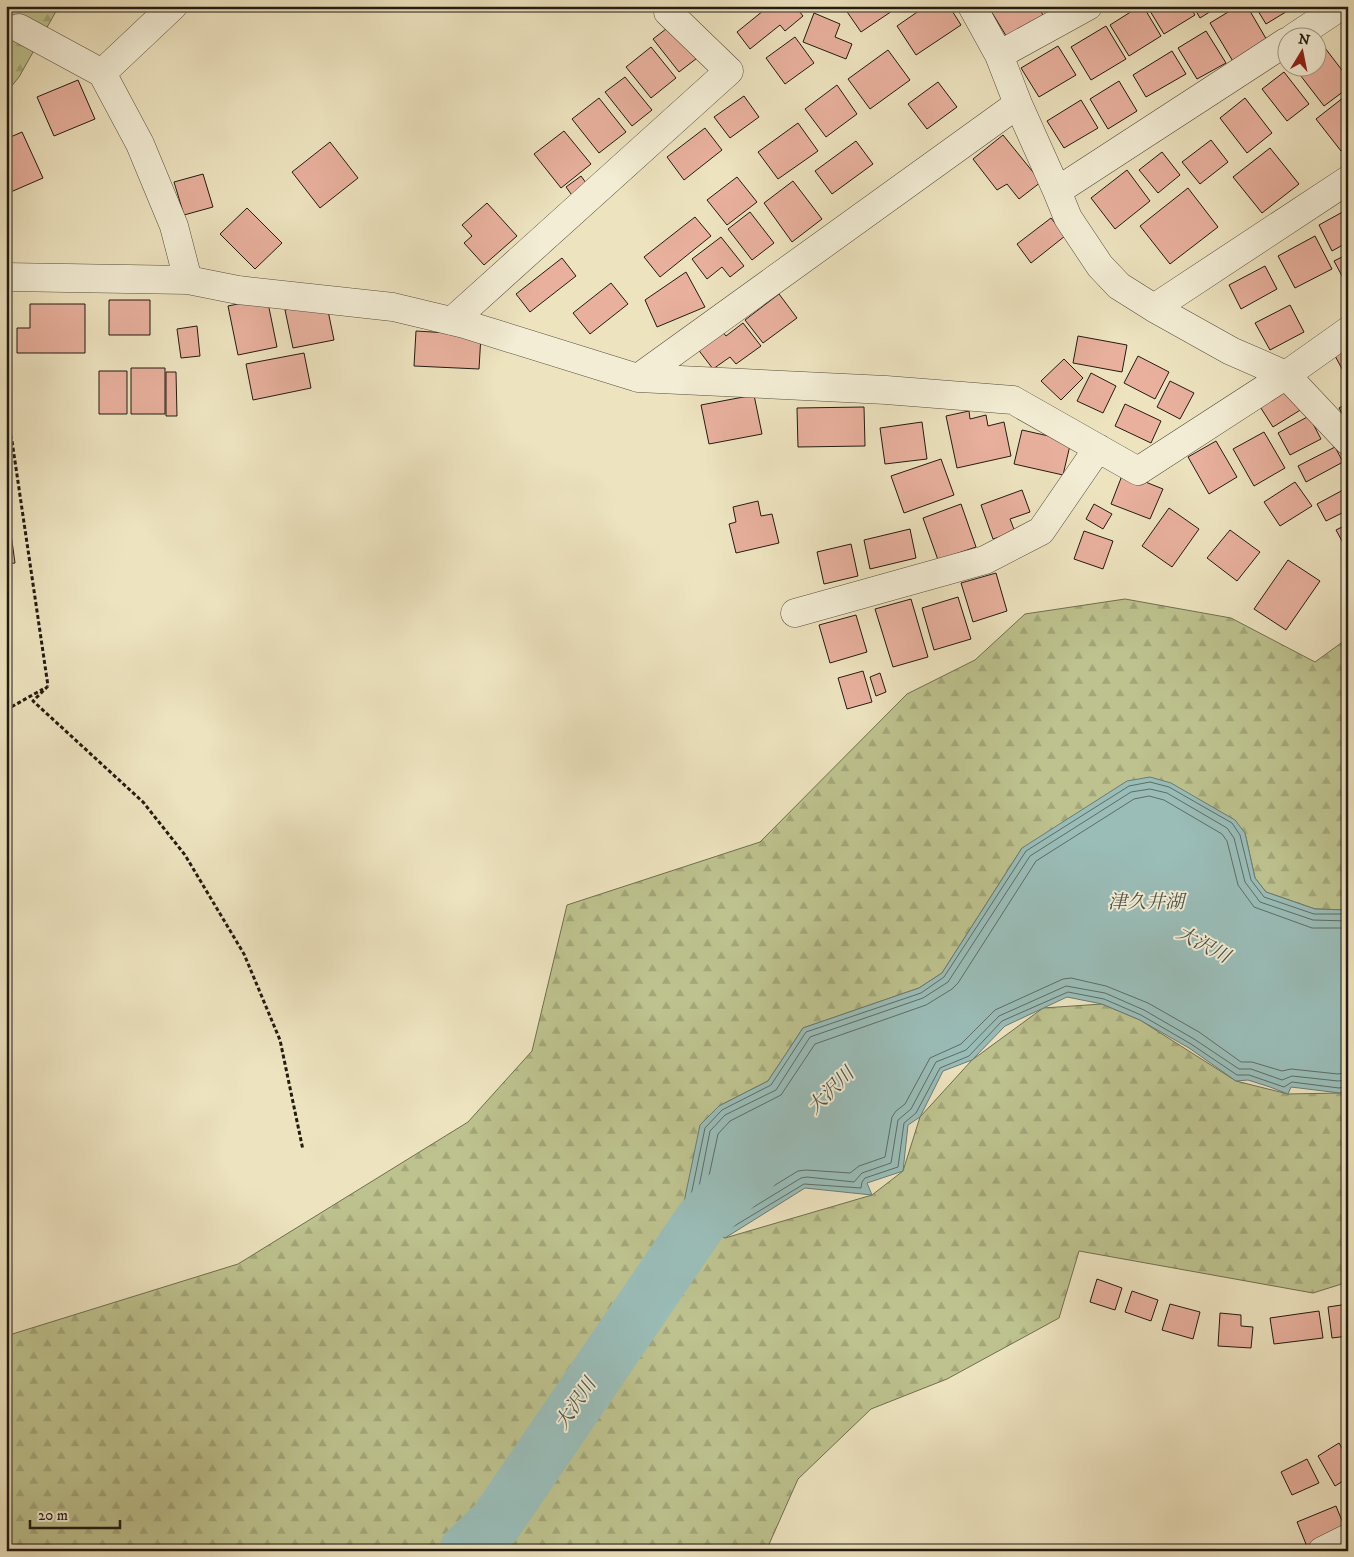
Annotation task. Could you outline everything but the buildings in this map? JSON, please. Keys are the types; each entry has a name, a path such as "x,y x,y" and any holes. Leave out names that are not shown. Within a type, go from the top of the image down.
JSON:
{"street":[{"path":"102,73 173,6"},
{"path":"972,6 999,54 1018,104 1068,218 1100,266 1119,286 1154,308 1231,351 1286,375 1348,441"},
{"path":"999,54 1088,6"},
{"path":"1308,28 1341,6"},
{"path":"452,321 729,72 668,12"},
{"path":"19,28 102,73 140,144 174,226 188,280"},
{"path":"1057,191 1276,49"},
{"path":"638,378 1018,104"},
{"path":"1154,308 1348,180"},
{"path":"6,277 188,280 238,290 393,307 452,321 638,378 886,390 1013,400 1138,472 1286,375 1348,331"},
{"path":"795,614 985,560 1042,531 1098,448"},
{"path":"1322,1551 1348,1538"}],"path":[{"path":"6,416 12,440 48,686"},
{"path":"6,710 48,686"},
{"path":"48,686 33,700 143,802 185,855 244,954 280,1040 303,1150"}],"green space":[{"path":"6,6 59,6 19,77 6,93"},
{"path":"1125,599 1231,618 1315,662 1348,638 1348,910 1315,909 1266,892 1255,878 1245,833 1022,848 942,973 919,988 803,1028 768,1081 719,1106 701,1221 725,1238 872,1195 903,1171 920,1117 972,1060 1043,1008 1102,1004 1140,1020 1236,1081 1288,1094 1340,1093 1348,1090 1348,1282 1313,1293 1079,1251 1059,1318 947,1379 871,1409 798,1479 766,1551 6,1551 6,1336 238,1264 468,1122 532,1051 567,905 760,842 907,694 975,660 1025,614"}],"water":[{"name":"津久井湖","path":"1150,777 1171,783 1235,820 1245,833 1255,878 1266,892 1315,909 1348,910 1348,1090 1340,1093 1291,1087 1288,1094 1248,1080 1236,1081 1189,1048 1140,1020 1102,1004 1067,997 1005,1026 972,1060 943,1071 920,1117 908,1125 903,1171 867,1183 872,1195 805,1188 725,1238 683,1207 700,1125 719,1106 768,1081 803,1028 919,988 942,973 1022,848 1127,781"}],"waterway":[{"name":"大沢川","path":"466,1551 496,1522 701,1221 753,1169"}]}
